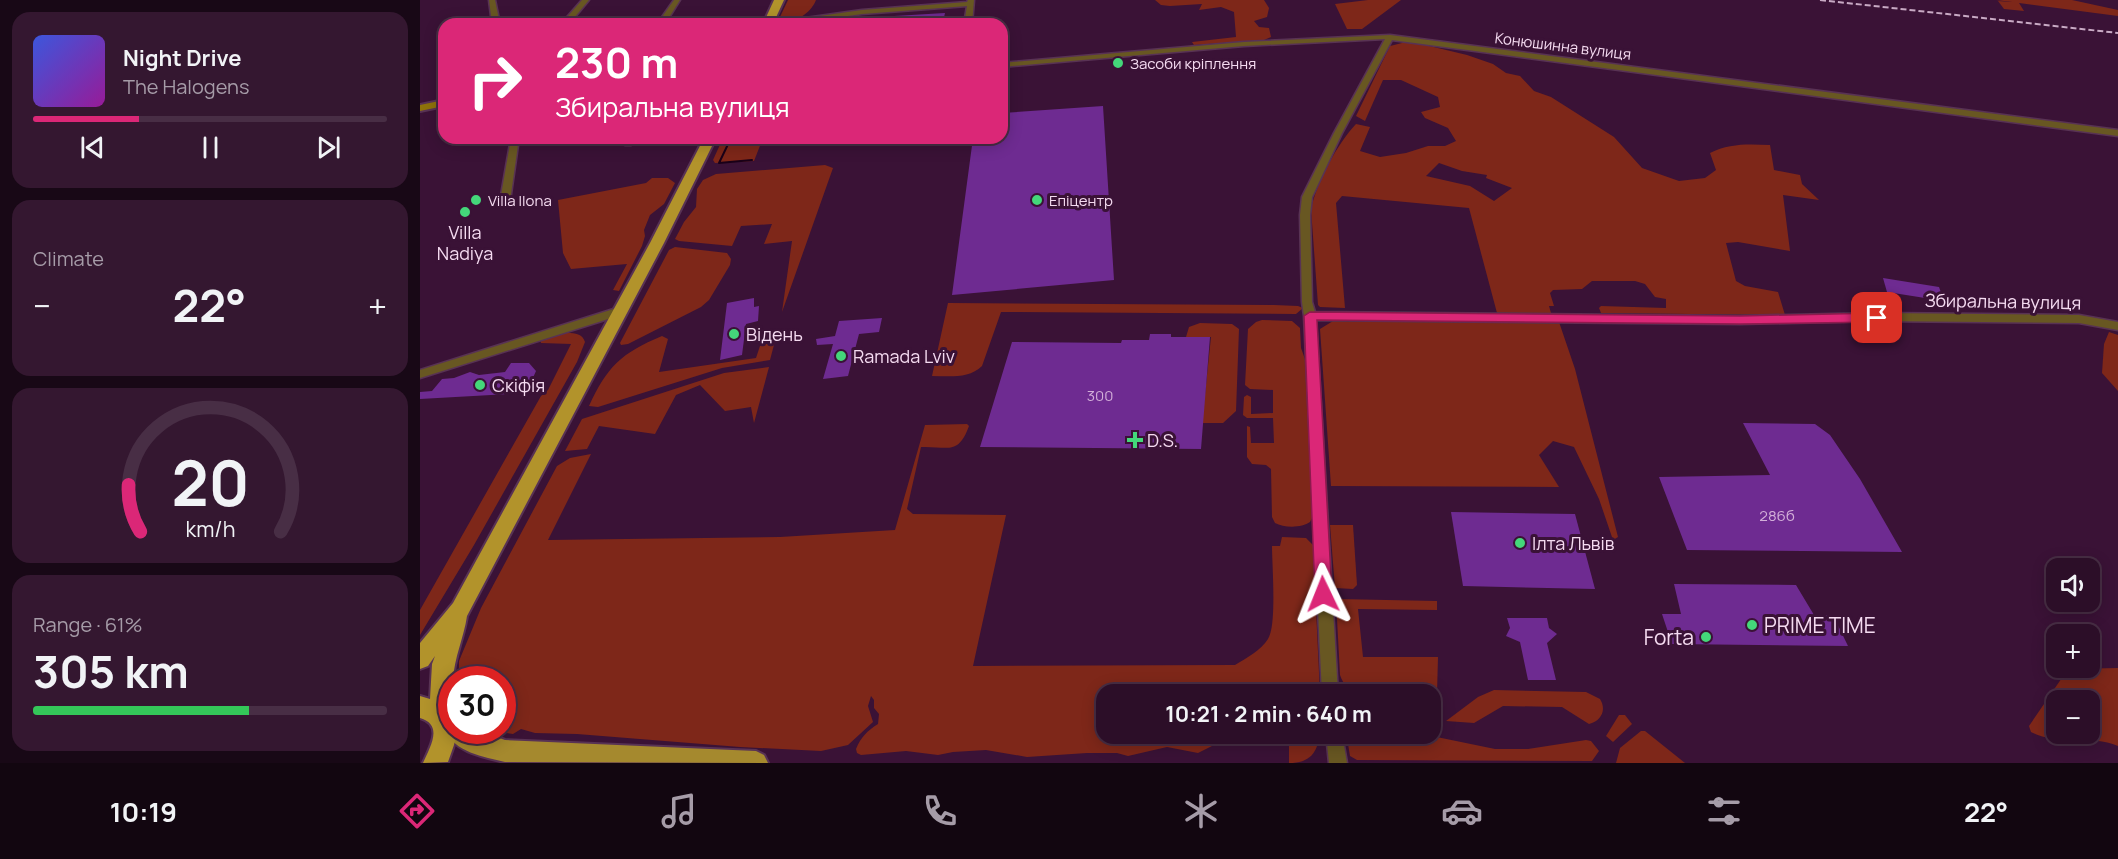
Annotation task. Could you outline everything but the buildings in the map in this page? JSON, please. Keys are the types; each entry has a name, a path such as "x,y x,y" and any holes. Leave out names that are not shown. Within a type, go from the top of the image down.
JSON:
{"highway":[{"path":"771,18 779,0"},
{"path":"420,659 458,614 657,243 707,144"},
{"path":"443,666 458,614"},
{"path":"420,707 430,709 438,716"},
{"path":"435,763 444,744"}],"main road":[{"path":"420,108 438,104"},
{"path":"477,744 505,751 756,763"}],"street":[{"path":"492,0 495,18"},
{"path":"570,18 586,0"},
{"path":"665,18 677,0"},
{"path":"820,18 971,2 969,18"},
{"path":"1329,684 1310,316 1307,302 1305,215 1308,197 1338,133 1390,37"},
{"name":"Конюшинна вулиця","path":"1008,64 1244,44 1390,37 2118,133"},
{"path":"505,201 514,144"},
{"path":"420,374 620,311"},
{"name":"Збиральна вулиця","path":"1310,316 1740,320 2067,319 2118,326"},
{"path":"1335,744 1338,763"}],"shaded area":[{"path":"788,0 816,0 814,5 801,17 779,18"},
{"path":"1155,0 1264,0 1269,8 1267,17 1254,21 1259,27 1269,28 1271,37 1264,40 1194,45 1192,42 1236,37 1234,12 1221,7 1199,10 1202,4 1161,5"},
{"path":"1368,0 1401,0 1362,29 1347,29 1335,4"},
{"path":"1996,0 2072,0 2118,10 2118,16 2019,3 2024,11 2004,9 1998,1 2012,2"},
{"path":"1417,43 1467,55 1493,64 1506,73 1520,76 1534,91 1551,97 1614,137 1642,168 1679,181 1705,178 1716,170 1710,153 1724,147 1770,145 1774,170 1800,175 1802,184 1819,200 1783,195 1790,251 1738,242 1726,243 1736,281 1745,286 1778,292 1785,315 1601,313 1599,308 1601,306 1666,308 1666,299 1655,297 1645,284 1635,281 1592,281 1582,289 1553,290 1550,293 1554,306 1549,306 1551,313 1497,313 1469,208 1342,196 1336,203 1345,308 1320,307 1318,305 1311,209 1323,176 1349,132 1356,124 1370,127 1360,151 1380,157 1406,153 1428,146 1445,146 1456,141 1448,128 1425,118 1421,112 1440,107 1438,97 1401,80 1383,80 1365,121 1356,116 1390,46","holes":["1439,163 1462,171 1487,175 1486,178 1512,188 1494,201 1470,186 1426,176"]},
{"path":"720,144 761,144 754,161 715,163 713,160"},
{"path":"825,165 833,168 782,312 792,241 764,244 772,224 741,226 732,246 675,239 684,222 696,207 697,189 703,180 716,174"},
{"path":"652,178 668,178 675,183 664,204 650,215 644,230 642,246 619,291 613,290 627,264 571,269 563,253 558,200 646,183"},
{"path":"675,247 727,253 731,259 730,265 709,300 701,307 628,344 621,345 669,250"},
{"path":"948,303 1274,305 1303,308 1296,314 1001,312 982,366 965,375 932,376"},
{"path":"1262,320 1292,321 1300,328 1301,348 1306,362 1312,518 1307,524 1293,527 1275,523 1272,517 1271,469 1266,465 1252,464 1247,457 1247,426 1250,427 1251,443 1274,443 1273,418 1247,418 1243,415 1244,397 1247,395 1251,397 1251,414 1273,413 1273,390 1250,389 1245,385 1248,329"},
{"path":"1333,321 1559,322 1575,369 1618,537 1613,540 1599,499 1574,447 1553,441 1539,455 1559,487 1331,486 1320,329"},
{"path":"1200,323 1232,324 1239,329 1236,411 1223,423 1202,423 1211,337 1186,337 1189,327"},
{"path":"2109,332 2118,335 2118,391 2102,373 2104,344"},
{"path":"563,333 576,334 584,339 585,342 577,362 474,545 420,635 420,610 541,396 548,390 571,344 541,343 540,339"},
{"path":"662,336 668,339 659,372 756,358 761,343 775,341 770,360 722,368 598,407 589,406 602,381 617,363 636,349"},
{"path":"769,367 754,423 751,407 725,411 700,385 676,395 655,434 599,426 587,449 565,451 582,419 724,373"},
{"path":"967,424 969,426 961,442 956,446 921,447 907,509 913,514 1006,515 973,666 1235,665 1262,647 1271,632 1272,546 1280,546 1282,537 1306,538 1313,545 1320,684 1096,684 1096,744 1225,744 1212,746 1198,753 1167,747 1128,756 1117,753 1087,753 1027,757 986,750 938,755 906,751 861,755 857,753 858,745 865,735 878,724 879,714 874,708 874,700 871,696 868,706 873,722 848,745 821,751 535,733 521,729 516,732 516,666 459,666 481,608 557,466 570,458 591,454 548,540 780,537 895,530 925,425"},
{"path":"1330,525 1353,525 1357,585 1353,589 1335,588"},
{"path":"1336,600 1437,601 1437,610 1358,609 1363,657 1438,657 1437,684 1345,684 1340,675"},
{"path":"2100,668 2118,668 2118,746 2100,742 2100,690 2054,690 2062,678 2100,678"},
{"path":"1494,690 1586,692 1600,699 1603,711 1600,718 1589,724 1562,707 1503,706 1474,723 1446,721 1478,697"},
{"path":"2046,701 2046,737 2031,732 2029,726"},
{"path":"1619,715 1625,715 1632,724 1613,742 1606,736"},
{"path":"1641,731 1645,731 1685,763 1616,763 1620,748"},
{"path":"1441,738 1495,749 1528,749 1586,740 1591,741 1599,751 1592,761 1357,760 1350,756 1348,744 1441,744"},
{"path":"1289,744 1318,744 1307,759 1289,763"}],"waterway":[{"path":"728,144 719,163 752,160"}],"railway":[{"path":"1820,0 2118,33"}],"place":[{"name":"Засоби кріплення","path":"1118,63"},
{"name":"Villa Ilona","path":"476,200"},
{"name":"Епіцентр","path":"1037,200"},
{"name":"Villa Nadiya","path":"465,212"},
{"name":"Відень","path":"734,334"},
{"name":"Ramada Lviv","path":"841,356"},
{"name":"Скіфія","path":"480,385"},
{"name":"D.S.","path":"1135,440"},
{"name":"Ілта Львів","path":"1520,543"},
{"name":"PRIME TIME","path":"1752,625"},
{"name":"Forta","path":"1706,637"}],"route":[{"path":"1323,594 1310,316 1740,320 1877,318"}]}
